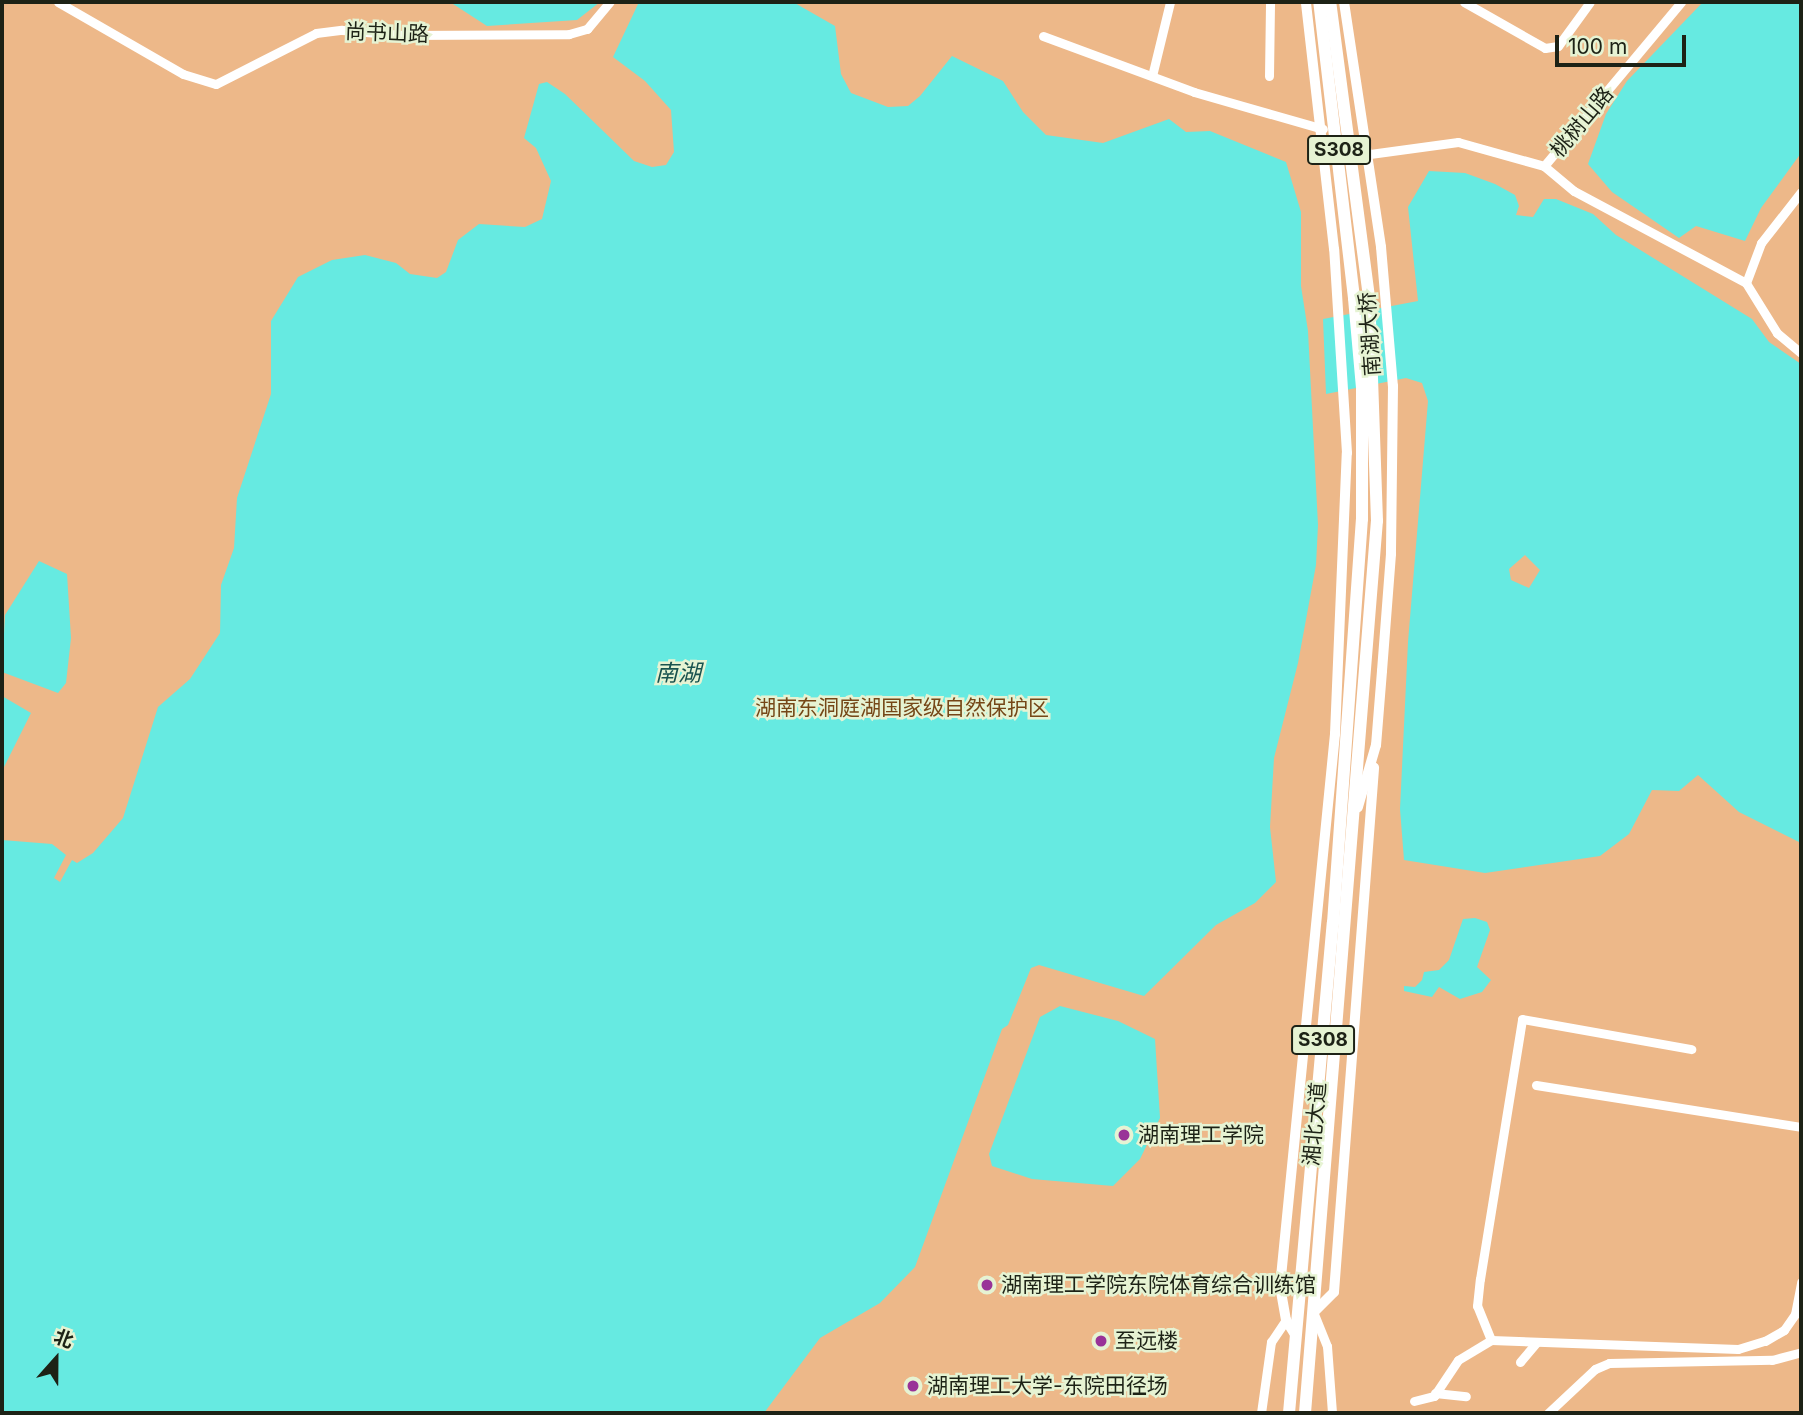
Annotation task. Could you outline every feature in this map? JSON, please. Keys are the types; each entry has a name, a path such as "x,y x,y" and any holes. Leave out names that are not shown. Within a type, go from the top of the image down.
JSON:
{"highway":[{"name":"南湖大桥","path":"1319,2 1362,388 1362,519 1346,665"},
{"name":"南湖大桥","path":"1330,2 1369,297 1374,385 1377,521 1367,669"},
{"name":"湘北大道","path":"1289,1413 1346,665"},
{"name":"湘北大道","path":"1305,1413 1367,669"}],"main road":[{"path":"1306,2 1326,159 1347,453 1346,665"},
{"path":"1314,1312 1334,1292 1391,554 1392,386 1381,247 1344,2"},
{"path":"1323,129 1345,141 1354,138 1363,123"},
{"path":"1355,817 1376,745"},
{"path":"1296,1336 1286,1320 1280,1287 1340,750"},
{"path":"1360,754 1370,826"},
{"path":"1286,1320 1300,1293"}],"street":[{"name":"尚书山路","path":"58,2 183,74 216,83 316,33 342,30 402,35 569,34 587,29 610,2"},
{"path":"1152,76 1170,2"},
{"path":"1269,76 1270,2"},
{"path":"1465,2 1545,48 1558,46 1590,2"},
{"name":"桃树山路","path":"1326,159 1458,142 1544,166 1681,2"},
{"path":"1043,36 1152,76 1323,129"},
{"path":"1544,166 1574,191 1746,283 1777,332 1801,353"},
{"path":"1746,283 1761,243 1787,216 1801,192"},
{"path":"1491,1340 1477,1306 1480,1279 1488,1254 1521,1019 1691,1049"},
{"path":"1536,1085 1801,1127"},
{"path":"1435,1393 1458,1360 1491,1340 1738,1349 1784,1331 1795,1314 1801,1282"},
{"path":"1314,1312 1327,1346 1332,1413"},
{"path":"1261,1413 1271,1342 1286,1320"},
{"path":"1520,1362 1537,1342"},
{"path":"1548,1413 1595,1369 1609,1363 1758,1361 1801,1352"},
{"path":"1414,1401 1435,1393 1466,1396"}],"green space":[{"name":"湖南东洞庭湖国家级自然保护区","path":"2,2 1801,2 1801,1413 2,1413"}],"water":[{"path":"450,2 600,2 577,20 487,26"},
{"name":"南湖","path":"639,2 793,2 835,26 841,74 851,93 888,107 908,106 920,96 952,56 1003,81 1023,112 1046,135 1103,143 1169,119 1186,132 1210,131 1286,162 1301,212 1301,286 1308,331 1318,525 1316,565 1298,663 1274,758 1270,827 1276,882 1255,903 1216,925 1144,996 1039,965 1031,968 1008,1025 1002,1029 915,1267 880,1303 820,1338 764,1413 2,1413 2,840 52,844 66,855 54,878 60,882 72,860 77,863 93,853 123,818 158,707 190,679 220,633 221,585 234,548 237,498 271,394 271,321 298,277 332,260 365,255 396,263 410,274 437,278 446,272 458,240 479,224 525,227 542,219 551,181 536,148 524,138 539,84 547,82 565,94 634,161 652,167 666,165 674,152 671,110 645,81 613,57"},
{"path":"1703,2 1801,2 1801,153 1761,208 1745,241 1696,226 1679,238 1612,192 1588,164 1606,114 1627,81"},
{"path":"1429,171 1465,173 1495,184 1515,195 1519,206 1516,215 1533,217 1544,199 1556,199 1593,214 1616,235 1752,319 1769,342 1801,364 1801,843 1739,812 1698,775 1679,791 1652,790 1629,834 1600,856 1485,873 1404,860 1400,809 1408,642 1428,401 1422,383 1406,378 1326,394 1323,319 1418,301 1408,207","holes":["1525,555 1540,570 1529,588 1511,580 1509,569"]},
{"path":"39,561 67,574 71,638 66,683 58,693 2,672 5,615"},
{"path":"2,696 31,713 2,771"},
{"path":"1475,918 1487,922 1490,930 1477,967 1491,980 1482,992 1460,999 1439,987 1432,997 1404,991 1404,986 1415,987 1422,980 1424,972 1439,970 1449,960 1463,919"},
{"path":"1060,1006 1118,1021 1155,1039 1160,1118 1140,1159 1113,1186 1032,1179 992,1166 989,1154 1040,1017"}],"place":[{"name":"湖南理工学院","path":"1124,1135"},
{"name":"湖南理工学院东院体育综合训练馆","path":"987,1285"},
{"name":"至远楼","path":"1101,1341"},
{"name":"湖南理工大学-东院田径场","path":"913,1386"}]}
